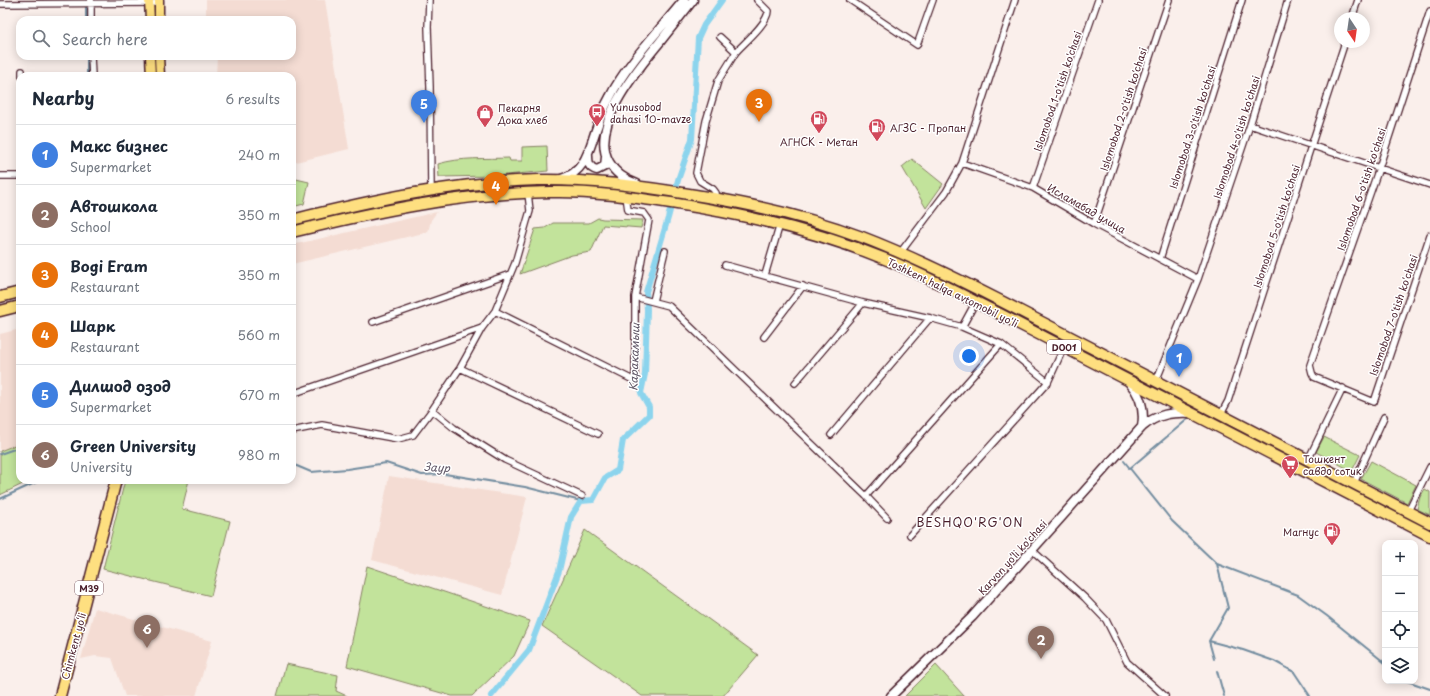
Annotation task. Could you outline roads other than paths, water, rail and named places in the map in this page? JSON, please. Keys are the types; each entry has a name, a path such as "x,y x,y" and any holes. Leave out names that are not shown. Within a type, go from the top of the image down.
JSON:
{"highway":[{"name":"Toshkent halqa avtomobil yo'li","path":"296,219 372,201 431,191 516,181 558,180 602,182 659,188 754,206 810,220 862,237 928,264 1430,523"},
{"path":"485,184 486,196"},
{"name":"Toshkent halqa avtomobil yo'li","path":"296,231 396,209 486,196 577,192 657,200 738,214 780,224 839,242 884,258 922,275 1430,536"},
{"path":"0,297 16,293"},
{"path":"994,311 999,300"},
{"path":"0,311 16,307"},
{"path":"1105,368 1110,357"},
{"name":"Chimkent yo‘li","path":"60,696 115,484"}],"main road":[{"path":"558,180 569,177 578,170 588,155 597,127 609,98 617,84 684,0"},
{"path":"646,186 620,176 611,166 604,148 605,136 609,121 619,97 633,76 693,0"},
{"path":"149,1 150,16"},
{"path":"159,1 159,16"},
{"path":"150,60 151,72"},
{"path":"159,60 160,72"},
{"path":"588,155 590,166 592,169 597,170 605,166 606,156"},
{"path":"1128,380 1140,397 1143,413 1142,426"},
{"name":"Karvon yo‘li ko'chasi","path":"891,696 972,617 1142,426 1154,418 1166,414 1179,412 1194,414"}],"street":[{"path":"716,198 716,193 713,189 700,181 696,173 706,122 718,81 736,52 768,15 768,11 757,0"},
{"path":"850,0 917,45 933,0"},
{"path":"900,253 946,192 962,163 1015,0"},
{"name":"Islomobod 1-o'tish ko'chasi","path":"1033,188 1098,0"},
{"name":"Islomobod 2-o'tish ko'chasi","path":"1094,224 1169,0"},
{"name":"Islomobod 3-o'tish ko'chasi","path":"1160,259 1242,0"},
{"name":"Islomobod 4-o'tish ko'chasi","path":"1156,381 1198,278 1250,125 1288,0"},
{"path":"1354,12 1358,0"},
{"path":"0,4 159,1"},
{"path":"429,1 428,27 431,191"},
{"path":"91,2 91,16"},
{"name":"Islomobod 6-o'tish ko'chasi","path":"1343,388 1319,379 1312,373 1310,365 1379,168 1430,11"},
{"path":"720,37 736,52"},
{"name":"Islomobod 5-o'tish ko'chasi","path":"1221,414 1228,401 1312,146 1342,48"},
{"path":"91,60 92,72"},
{"path":"1250,125 1430,185"},
{"name":"Исламабад улица","path":"962,163 1033,188 1094,224 1198,278"},
{"path":"0,176 16,176"},
{"path":"296,430 322,425 398,439 413,435 460,368 482,328 495,311 515,263 530,211 528,193"},
{"path":"495,311 635,381 635,296 649,220 644,213 628,210 626,196"},
{"path":"765,275 780,224"},
{"name":"Islomobod 7-o'tish ko'chasi","path":"1343,388 1374,402 1430,235"},
{"path":"653,301 665,251"},
{"path":"725,265 863,303 930,318 962,328 1001,344 1048,382"},
{"path":"373,322 510,274"},
{"path":"764,337 803,286"},
{"path":"635,296 669,306 887,518"},
{"path":"795,383 863,303"},
{"path":"962,328 974,305"},
{"path":"831,435 930,318"},
{"path":"296,393 482,328"},
{"path":"866,496 1001,344"},
{"path":"910,535 1048,382 1064,347"},
{"path":"460,368 598,434"},
{"path":"1308,460 1343,388"},
{"path":"432,410 454,428 505,460 582,496"},
{"path":"1354,483 1384,417"},
{"path":"1408,511 1430,467"},
{"path":"1032,550 1085,598 1106,620 1127,662 1165,696"}],"waterway":[{"name":"Каракамыш","path":"491,696 529,650 559,571 571,517 581,501 593,500 605,478 618,470 623,440 649,415 649,407 641,393 645,374 647,310 646,292 678,180 692,139 698,38 704,25 722,0"},
{"path":"86,6 86,16"},
{"path":"87,60 87,72"},
{"path":"1129,469 1189,418"},
{"path":"0,454 16,448"},
{"path":"1124,461 1172,521 1217,564 1298,595 1327,616 1382,661"},
{"name":"Заур","path":"296,466 311,472 347,469 386,463 422,475 445,474 525,487 581,501"},
{"name":"Заур","path":"0,499 32,484"},
{"path":"1214,659 1209,641 1228,608 1217,564"},
{"path":"1209,641 1243,650 1274,661 1294,672 1310,696"},
{"path":"1217,671 1224,696"},
{"path":"1416,684 1430,689"}],"place":[{"name":"Bogi Eram","path":"759,122"},
{"name":"Дилшод озод","path":"424,123"},
{"name":"Yunusobod dahasi 10-mavze","path":"597,127"},
{"name":"Пекарня Дока хлеб","path":"485,128"},
{"name":"АГНСК - Метан","path":"819,134"},
{"name":"АГЗС - Пропан","path":"877,142"},
{"name":"Шарк","path":"496,205"},
{"name":"Макс бизнес","path":"1179,377"},
{"name":"Тошкент савдо сотик","path":"1290,479"},
{"name":"Магнус","path":"1332,546"},
{"name":"Green University","path":"147,648"},
{"name":"Автошкола","path":"1041,659"}],"district":[{"name":"BESHQO'RG'ON","path":"970,522"}]}
